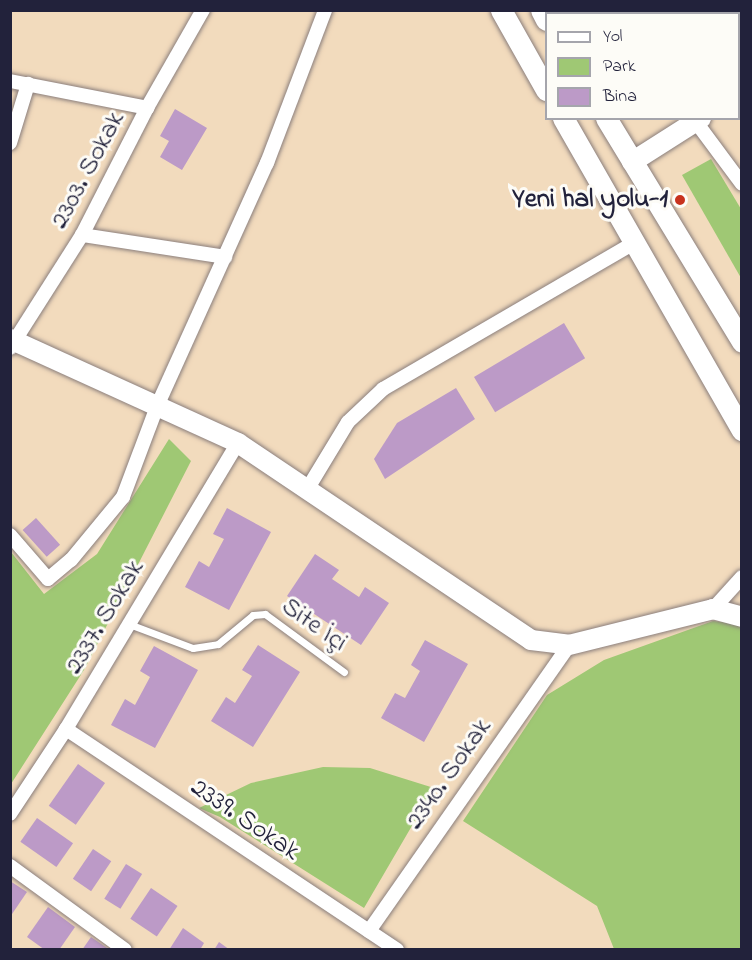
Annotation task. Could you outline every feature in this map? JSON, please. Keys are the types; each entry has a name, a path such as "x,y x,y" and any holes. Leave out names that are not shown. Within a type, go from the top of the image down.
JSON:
{"main road":[{"path":"501,10 545,88"},
{"path":"564,120 741,430"},
{"path":"609,120 741,342"}],"street":[{"name":"2303. Sokak","path":"12,342 82,235 147,108 203,10"},
{"path":"10,535 48,579 70,560 123,497 158,404 267,164 325,10"},
{"path":"10,81 147,108"},
{"path":"10,143 28,84"},
{"path":"632,162 699,120 741,184"},
{"path":"82,235 225,256"},
{"path":"308,488 348,422 383,389 634,243"},
{"path":"12,342 158,404 238,443 531,640 569,645 713,609 741,617"},
{"name":"2337. Sokak","path":"10,814 66,729 238,443"},
{"path":"713,609 741,577"},
{"name":"2340. Sokak","path":"369,931 569,645"},
{"name":"2339. Sokak","path":"66,729 397,950"},
{"path":"10,866 125,950"}],"lane":[{"name":"Site İçi","path":"129,624 193,648 218,644 253,615 265,614 344,672"}],"green space":[{"path":"711,159 741,209 741,278 682,175"},
{"path":"169,439 191,461 84,670 11,784 11,552 44,594 97,554"},
{"path":"713,621 741,624 741,949 614,949 597,906 463,821 547,695 604,660"},
{"path":"323,767 370,768 434,788 364,908 220,817 199,808 251,783"}],"building":[{"path":"175,109 207,128 182,170 160,157 169,141 160,136"},
{"path":"564,323 585,358 495,412 474,377"},
{"path":"456,388 475,419 385,479 374,459 397,423"},
{"path":"227,508 271,532 229,610 185,587 199,561 209,567 224,539 213,534"},
{"path":"36,518 60,545 47,557 23,530"},
{"path":"315,554 339,570 332,579 359,597 365,587 389,603 361,645 287,596"},
{"path":"425,640 468,664 424,742 381,718 395,693 405,698 420,671 411,665"},
{"path":"258,645 300,672 253,747 211,721 226,697 235,703 252,676 242,670"},
{"path":"154,646 198,670 155,748 111,725 125,699 135,705 150,677 140,671"},
{"path":"78,764 105,783 76,825 49,806"},
{"path":"37,818 73,843 56,867 20,842"},
{"path":"93,849 111,861 91,891 73,879"},
{"path":"126,864 142,874 120,909 104,899"},
{"path":"10,881 27,892 10,917"},
{"path":"151,888 178,906 157,937 130,919"},
{"path":"48,907 75,927 59,950 45,950 27,937"},
{"path":"183,928 204,943 200,950 169,950"},
{"path":"91,937 110,950 82,950"},
{"path":"219,942 230,950 214,950"}],"place":[{"name":"Yeni hal yolu-1","path":"680,200"}]}
